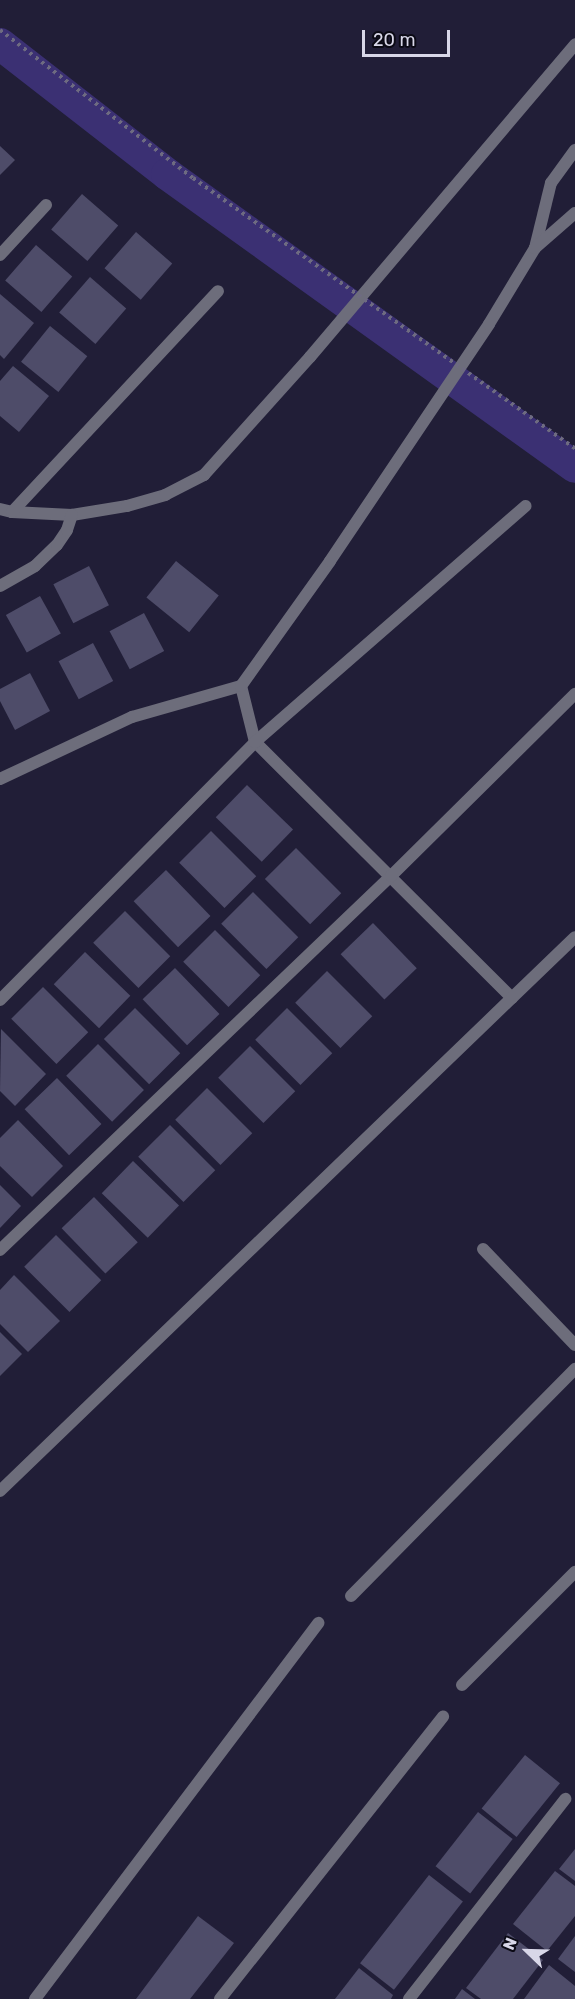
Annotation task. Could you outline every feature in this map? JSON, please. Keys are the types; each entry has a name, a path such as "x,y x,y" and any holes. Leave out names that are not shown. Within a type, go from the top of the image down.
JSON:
{"street":[{"path":"6,510 72,515 127,506 156,498 204,475 310,357 575,44"},
{"path":"0,778 132,717 241,686 330,561 489,324 535,248 551,183 575,150"},
{"path":"0,255 46,205"},
{"path":"535,248 575,213"},
{"path":"6,510 218,291"},
{"path":"0,1000 255,742 526,506"},
{"path":"0,586 35,566 57,545 67,530 72,515"},
{"path":"241,686 255,742 512,998"},
{"path":"0,1250 391,876 575,694"},
{"path":"0,1491 575,937"},
{"path":"483,1248 575,1345"},
{"path":"351,1596 575,1369"},
{"path":"462,1684 575,1572"},
{"path":"35,1999 318,1623"},
{"path":"220,1999 443,1717"},
{"path":"409,1999 565,1799"}],"path":[{"path":"0,30 193,178 575,448"}],"building":[{"path":"0,146 15,160 0,175"},
{"path":"82,194 118,225 87,261 51,229"},
{"path":"136,232 172,263 141,300 105,268"},
{"path":"36,245 72,276 41,312 5,280"},
{"path":"90,277 126,308 95,344 59,312"},
{"path":"0,294 34,323 4,359 0,355"},
{"path":"50,326 87,356 58,392 21,362"},
{"path":"13,366 49,396 19,432 0,416 0,381"},
{"path":"176,561 219,596 189,632 146,598"},
{"path":"89,566 109,605 73,623 53,584"},
{"path":"40,596 61,634 27,653 6,615"},
{"path":"144,613 164,651 130,669 110,631"},
{"path":"93,643 113,681 79,699 59,661"},
{"path":"30,673 50,711 15,730 0,701 0,689"},
{"path":"247,785 293,829 262,862 216,817"},
{"path":"211,831 256,876 224,908 179,863"},
{"path":"296,848 341,893 310,924 265,879"},
{"path":"166,870 210,916 178,947 134,901"},
{"path":"253,892 298,937 266,969 221,924"},
{"path":"125,911 170,956 138,988 93,943"},
{"path":"373,923 417,968 384,1000 341,954"},
{"path":"215,930 260,975 228,1007 183,962"},
{"path":"85,952 130,996 99,1028 54,984"},
{"path":"175,968 219,1014 187,1045 143,999"},
{"path":"327,971 372,1016 340,1048 295,1003"},
{"path":"43,987 88,1032 56,1064 11,1019"},
{"path":"135,1008 180,1053 149,1084 104,1039"},
{"path":"287,1008 332,1053 300,1085 255,1040"},
{"path":"1,1029 46,1074 15,1106 0,1091"},
{"path":"98,1044 144,1090 112,1122 66,1076"},
{"path":"250,1046 295,1091 263,1123 218,1078"},
{"path":"57,1078 101,1124 69,1155 25,1109"},
{"path":"207,1088 252,1133 220,1165 175,1120"},
{"path":"18,1120 63,1166 32,1197 0,1166 0,1138"},
{"path":"170,1125 215,1170 183,1202 138,1157"},
{"path":"133,1161 179,1205 148,1238 102,1193"},
{"path":"0,1185 21,1206 0,1228"},
{"path":"94,1197 138,1242 105,1274 62,1228"},
{"path":"56,1235 101,1280 69,1312 24,1267"},
{"path":"14,1275 60,1321 28,1352 0,1324 0,1290"},
{"path":"0,1332 22,1354 0,1376"},
{"path":"525,1755 560,1783 517,1837 482,1809"},
{"path":"478,1812 513,1839 470,1893 436,1866"},
{"path":"575,1849 575,1881 559,1869"},
{"path":"555,1871 575,1886 575,1916 547,1951 513,1924"},
{"path":"429,1875 463,1901 394,1990 360,1963"},
{"path":"198,1916 234,1943 190,1999 136,1999"},
{"path":"508,1933 543,1960 513,1999 481,1999 466,1988"},
{"path":"575,1936 575,1972 558,1959"},
{"path":"549,1965 575,1986 575,1999 524,1999"},
{"path":"359,1968 393,1995 391,1999 335,1999"},
{"path":"462,1989 475,1999 455,1999"}],"waterway":[{"path":"0,44 167,174 575,467"}]}
